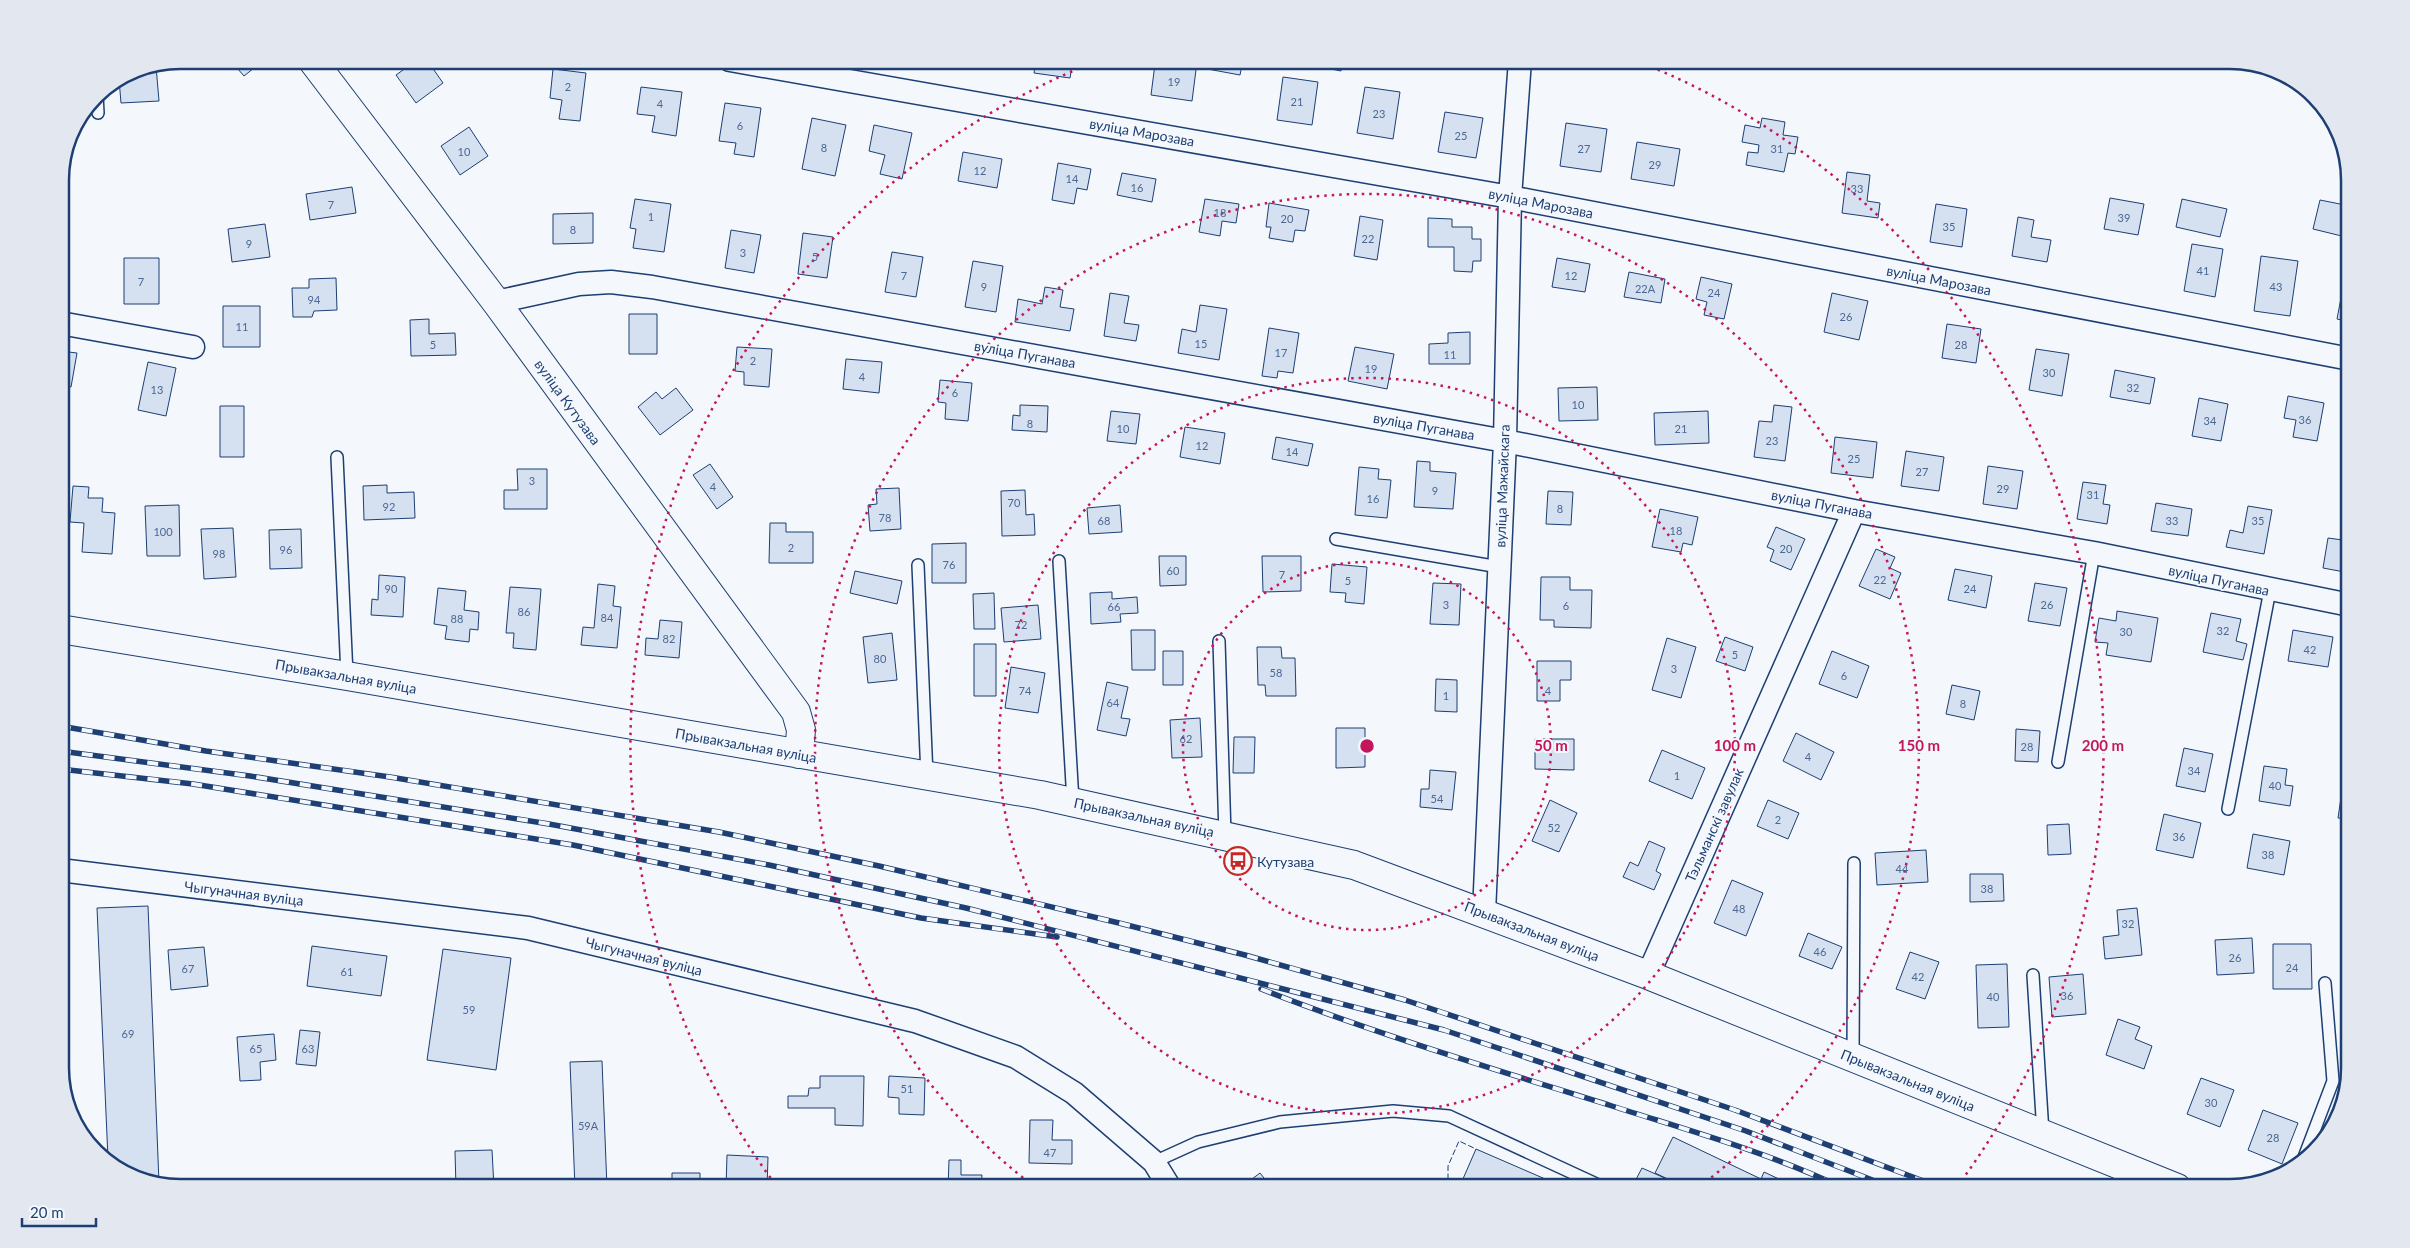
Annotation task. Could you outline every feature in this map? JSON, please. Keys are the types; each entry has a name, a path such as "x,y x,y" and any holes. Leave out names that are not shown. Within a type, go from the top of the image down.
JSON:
{"main road":[{"name":"вуліца Кутузава","path":"319,69 496,302 796,712 801,730 799,754"},
{"name":"Прывакзальная вуліца","path":"69,630 347,676 1073,802 1354,865 1648,975 2154,1179"}],"street":[{"name":"вуліца Марозава","path":"781,69 1510,197 2341,357"},
{"name":"вуліца Мажайскага","path":"1484,913 1505,441 1510,197 1519,69"},
{"name":"вуліца Пуганава","path":"496,302 579,284 611,282 652,287 1505,441 1854,511 2094,553 2341,603"},
{"path":"69,325 193,346"},
{"name":"Тэльманскі завулак","path":"1648,975 1854,511"},
{"name":"Чыгуначная вуліца","path":"69,871 528,928 915,1021 1016,1058 1074,1093 1154,1162 1164,1179"}],"lane":[{"path":"98,105 98,113"},
{"path":"336,457 347,676"},
{"path":"1336,539 1499,567"},
{"path":"2058,762 2094,553"},
{"path":"1059,561 1073,802"},
{"path":"918,565 927,776"},
{"path":"2228,809 2270,590"},
{"path":"1219,641 1225,835"},
{"path":"1853,1057 1854,864"},
{"path":"2033,975 2043,1135"},
{"path":"2307,1148 2333,1081 2324,983"},
{"path":"1154,1162 1198,1142 1280,1122 1393,1111 1449,1116 1586,1179"}],"building":[{"path":"238,69 253,69 244,76"},
{"path":"404,69 433,69 443,83 416,103 396,75"},
{"path":"553,69 586,73 580,121 559,119 562,100 550,98"},
{"path":"1035,69 1072,69 1070,78 1034,73"},
{"path":"1154,69 1196,69 1192,101 1151,95"},
{"path":"1207,69 1241,69 1240,75"},
{"path":"156,71 159,101 121,103 120,86 137,77"},
{"path":"1283,77 1318,82 1312,125 1277,120"},
{"path":"641,87 682,92 676,136 652,132 655,116 637,114"},
{"path":"1365,87 1400,92 1393,139 1357,133"},
{"path":"725,103 761,108 754,157 734,154 736,143 719,141"},
{"path":"1445,112 1483,118 1476,158 1438,152"},
{"path":"812,118 846,125 835,176 802,169"},
{"path":"1762,118 1785,122 1783,135 1798,137 1795,154 1788,153 1784,172 1746,165 1748,152 1758,153 1759,145 1742,142 1745,125 1760,128"},
{"path":"1566,123 1607,129 1601,172 1560,166"},
{"path":"874,125 912,133 902,179 880,174 885,155 869,151"},
{"path":"469,127 488,156 460,175 441,146"},
{"path":"1637,142 1680,149 1674,186 1631,179"},
{"path":"963,152 1002,159 997,188 958,181"},
{"path":"1058,163 1091,169 1087,190 1077,188 1074,204 1052,200"},
{"path":"1847,172 1870,175 1867,201 1880,203 1878,218 1842,213"},
{"path":"1122,173 1156,179 1152,202 1117,195"},
{"path":"352,187 356,213 310,220 306,194"},
{"path":"2110,198 2144,204 2138,235 2104,229"},
{"path":"635,199 671,204 664,252 633,248 636,229 630,228"},
{"path":"1205,199 1239,204 1236,223 1222,221 1220,236 1199,232"},
{"path":"2182,199 2227,209 2220,237 2176,227"},
{"path":"2320,200 2341,204 2341,236 2313,229"},
{"path":"1269,203 1309,210 1305,231 1295,230 1293,242 1269,238 1271,227 1266,227"},
{"path":"1936,204 1967,209 1962,247 1930,242"},
{"path":"593,213 593,243 553,244 553,214"},
{"path":"1360,216 1383,220 1377,260 1354,256"},
{"path":"2018,217 2034,220 2031,237 2051,240 2047,262 2012,256"},
{"path":"1428,218 1452,219 1452,227 1472,227 1472,239 1481,239 1481,261 1473,261 1472,272 1454,271 1454,247 1428,247"},
{"path":"265,224 270,257 232,262 228,229"},
{"path":"731,230 761,235 754,273 725,268"},
{"path":"803,233 833,237 827,278 798,274"},
{"path":"2192,244 2223,249 2215,297 2184,291"},
{"path":"892,252 923,257 916,297 885,292"},
{"path":"2261,256 2298,261 2290,316 2254,311"},
{"path":"124,258 159,258 159,304 124,304"},
{"path":"1557,258 1590,264 1585,292 1552,287"},
{"path":"973,261 1003,266 996,312 965,307"},
{"path":"1629,272 1665,279 1661,303 1624,297"},
{"path":"1701,277 1732,284 1724,319 1704,315 1707,302 1696,299"},
{"path":"336,278 337,310 314,311 312,317 293,317 292,288 309,288 309,279"},
{"path":"1045,287 1063,290 1060,307 1074,309 1070,331 1015,322 1018,299 1042,304"},
{"path":"1110,293 1129,296 1124,323 1139,325 1136,341 1104,336"},
{"path":"1832,293 1868,301 1859,340 1824,332"},
{"path":"2341,298 2341,320 2337,319"},
{"path":"1200,305 1227,309 1219,360 1178,353 1182,329 1196,332"},
{"path":"223,306 260,306 260,347 223,347"},
{"path":"629,314 657,314 657,354 629,354"},
{"path":"429,319 429,334 455,333 456,355 411,356 410,320"},
{"path":"1947,324 1981,329 1976,363 1942,358"},
{"path":"1269,328 1299,333 1293,373 1278,371 1277,378 1262,376"},
{"path":"1470,332 1470,364 1429,364 1429,344 1448,343 1448,333"},
{"path":"737,347 772,349 769,387 744,385 744,372 735,371"},
{"path":"1355,347 1394,354 1387,389 1348,381"},
{"path":"2036,349 2069,354 2062,396 2029,390"},
{"path":"69,352 77,353 71,387 69,387"},
{"path":"846,359 882,362 879,393 843,389"},
{"path":"148,362 176,368 166,416 138,410"},
{"path":"2115,370 2155,378 2150,404 2110,397"},
{"path":"940,380 972,383 968,421 945,419 946,403 938,402"},
{"path":"1597,387 1598,420 1559,421 1558,388"},
{"path":"676,388 693,410 660,435 638,407 656,392 662,399"},
{"path":"2288,396 2324,403 2317,441 2293,437 2296,420 2284,418"},
{"path":"2199,398 2228,404 2221,441 2192,436"},
{"path":"1020,405 1048,406 1047,432 1012,430 1013,415 1020,416"},
{"path":"1774,405 1792,407 1785,461 1754,457 1759,421 1772,422"},
{"path":"220,406 244,406 244,457 220,457"},
{"path":"1111,411 1140,414 1136,444 1107,441"},
{"path":"1708,411 1709,443 1655,445 1654,413"},
{"path":"1185,427 1225,433 1220,464 1180,457"},
{"path":"1276,437 1313,444 1308,466 1272,459"},
{"path":"1835,437 1877,442 1873,478 1831,473"},
{"path":"1906,451 1944,457 1939,491 1901,486"},
{"path":"1417,461 1430,462 1430,471 1456,473 1453,509 1414,507"},
{"path":"710,464 733,497 717,509 693,475"},
{"path":"1988,466 2023,471 2017,509 1983,504"},
{"path":"1359,467 1379,469 1378,479 1391,480 1387,518 1355,515"},
{"path":"517,469 547,469 547,509 504,509 504,490 518,490"},
{"path":"2083,482 2106,485 2103,504 2110,505 2107,524 2077,519"},
{"path":"387,485 387,493 414,492 415,518 364,520 363,486"},
{"path":"73,486 89,487 88,498 103,498 102,512 115,513 112,554 82,552 84,523 70,522"},
{"path":"899,488 901,529 870,531 868,505 877,504 876,489"},
{"path":"1025,490 1026,515 1034,514 1035,535 1002,536 1001,491"},
{"path":"1548,491 1573,492 1571,525 1546,524"},
{"path":"2156,503 2192,509 2188,536 2151,531"},
{"path":"179,505 180,556 147,556 145,506"},
{"path":"1120,505 1122,532 1089,534 1087,508"},
{"path":"2248,506 2272,510 2264,554 2226,547 2230,530 2243,533"},
{"path":"1660,509 1698,517 1692,545 1683,543 1681,552 1652,547"},
{"path":"770,523 786,523 786,532 813,532 813,563 769,563"},
{"path":"1776,527 1805,539 1791,570 1770,561 1774,550 1767,547"},
{"path":"233,528 236,577 204,579 201,529"},
{"path":"301,529 302,568 270,569 269,530"},
{"path":"2328,538 2341,540 2341,571 2323,568"},
{"path":"966,543 966,583 932,583 932,544"},
{"path":"1876,549 1895,557 1890,568 1901,573 1890,599 1859,586"},
{"path":"1159,556 1186,556 1186,585 1160,586"},
{"path":"1262,556 1301,556 1301,591 1263,592"},
{"path":"1332,564 1367,567 1364,604 1345,602 1346,593 1330,592"},
{"path":"1955,569 1992,576 1986,608 1948,600"},
{"path":"855,571 902,581 897,604 850,593"},
{"path":"379,575 405,577 403,617 371,615 372,599 378,600"},
{"path":"1541,577 1570,577 1570,590 1592,590 1591,628 1554,627 1554,620 1540,620"},
{"path":"1433,583 1461,584 1459,625 1430,624"},
{"path":"2035,583 2067,588 2060,626 2028,621"},
{"path":"598,584 615,586 613,606 621,607 617,648 581,645 583,627 594,628"},
{"path":"510,587 541,589 536,650 513,648 514,633 506,633"},
{"path":"438,588 466,591 464,610 479,612 478,630 470,629 469,642 445,639 447,626 434,624"},
{"path":"1112,592 1112,599 1137,597 1138,613 1120,614 1121,622 1091,624 1090,593"},
{"path":"994,593 995,629 974,629 973,594"},
{"path":"1038,605 1041,639 1004,642 1001,608"},
{"path":"2117,611 2158,618 2151,662 2106,655 2108,643 2095,642 2099,618 2116,621"},
{"path":"2211,613 2241,619 2236,641 2247,644 2243,660 2203,652"},
{"path":"660,620 682,622 679,658 645,655 646,638 658,639"},
{"path":"1131,630 1155,630 1155,670 1132,670"},
{"path":"2293,630 2333,637 2328,667 2288,661"},
{"path":"892,633 897,680 868,683 863,637"},
{"path":"1725,637 1753,647 1745,671 1716,661"},
{"path":"1667,638 1696,647 1681,698 1652,690"},
{"path":"974,644 996,644 996,696 974,696"},
{"path":"1257,647 1281,647 1282,658 1295,658 1296,696 1266,696 1265,685 1258,685"},
{"path":"1163,651 1183,651 1183,685 1163,685"},
{"path":"1832,651 1869,666 1857,698 1819,684"},
{"path":"1537,661 1571,661 1571,680 1560,680 1560,701 1537,701"},
{"path":"1011,667 1045,673 1038,713 1005,708"},
{"path":"1436,679 1457,680 1457,712 1435,711"},
{"path":"1107,682 1128,687 1121,718 1130,719 1126,736 1097,730"},
{"path":"1952,685 1980,691 1974,720 1946,714"},
{"path":"1200,718 1202,757 1172,758 1170,720"},
{"path":"1336,728 1365,728 1365,767 1336,768"},
{"path":"2016,729 2040,731 2038,762 2015,761"},
{"path":"1796,733 1834,752 1821,780 1783,761"},
{"path":"1234,737 1255,737 1254,773 1233,773"},
{"path":"1535,739 1574,739 1574,770 1535,769"},
{"path":"2184,748 2213,754 2205,792 2176,786"},
{"path":"1662,750 1705,768 1692,799 1649,781"},
{"path":"2264,766 2287,769 2285,785 2293,786 2290,806 2259,801"},
{"path":"1430,770 1456,772 1452,810 1420,807 1421,789 1429,789"},
{"path":"2341,798 2341,818 2338,818"},
{"path":"1550,800 1577,813 1559,852 1532,841"},
{"path":"1768,800 1799,813 1788,839 1757,826"},
{"path":"2164,814 2201,823 2193,858 2156,850"},
{"path":"2069,824 2071,854 2048,855 2047,825"},
{"path":"2253,834 2290,841 2284,875 2247,868"},
{"path":"1649,841 1665,848 1656,871 1661,874 1654,890 1623,877 1630,862 1638,866"},
{"path":"1926,850 1928,882 1877,885 1875,853"},
{"path":"1970,874 2003,874 2004,901 1970,902"},
{"path":"1732,880 1763,893 1746,936 1714,923"},
{"path":"148,906 159,1177 131,1168 108,1153 97,908"},
{"path":"2137,908 2142,955 2105,959 2103,937 2119,935 2117,910"},
{"path":"1808,933 1842,947 1832,969 1799,956"},
{"path":"2252,938 2254,973 2217,975 2215,940"},
{"path":"2273,944 2311,944 2312,989 2273,989"},
{"path":"312,946 387,956 381,996 307,986"},
{"path":"204,947 208,986 171,990 168,950"},
{"path":"443,949 511,958 496,1070 427,1060"},
{"path":"1910,952 1939,962 1925,999 1896,989"},
{"path":"2007,964 2009,1027 1978,1028 1976,965"},
{"path":"2083,974 2086,1014 2052,1017 2049,977"},
{"path":"2118,1019 2140,1027 2135,1039 2152,1046 2144,1069 2106,1055"},
{"path":"300,1030 320,1032 316,1066 296,1064"},
{"path":"274,1034 276,1060 260,1062 261,1080 240,1081 237,1037"},
{"path":"602,1061 607,1179 575,1179 570,1062"},
{"path":"820,1076 864,1076 863,1126 835,1125 835,1108 788,1108 788,1096 808,1096 809,1088 820,1088"},
{"path":"889,1076 925,1078 924,1115 899,1114 899,1098 888,1097"},
{"path":"2201,1078 2234,1090 2220,1127 2187,1114"},
{"path":"2263,1110 2298,1123 2282,1164 2248,1150"},
{"path":"1030,1120 1053,1120 1052,1140 1072,1140 1072,1164 1029,1163"},
{"path":"1673,1137 1761,1179 1668,1179 1655,1173"},
{"path":"1476,1149 1545,1179 1463,1179"},
{"path":"492,1150 494,1179 456,1179 455,1151"},
{"path":"727,1155 768,1157 767,1179 726,1179"},
{"path":"949,1160 961,1160 961,1175 982,1175 982,1179 948,1179"},
{"path":"1642,1168 1667,1179 1636,1179"},
{"path":"1764,1172 1779,1179 1761,1179"},
{"path":"672,1173 700,1173 700,1179 672,1179"},
{"path":"1260,1173 1265,1179 1252,1179"}],"railway":[{"path":"69,728 206,751 390,777 719,832 879,866 1119,923 1245,955 1405,1000 1735,1110 1918,1179"},
{"path":"69,752 250,776 549,824 769,865 966,908 1444,1030 1746,1131 1870,1179"},
{"path":"69,770 193,784 573,845 921,918 1057,937"},
{"path":"1261,989 1435,1050 1729,1143 1824,1179"}],"fence":[{"path":"1448,1179 1448,1166 1459,1141 1476,1149"}],"place":[{"name":"Кутузава","path":"1238,861"}]}
